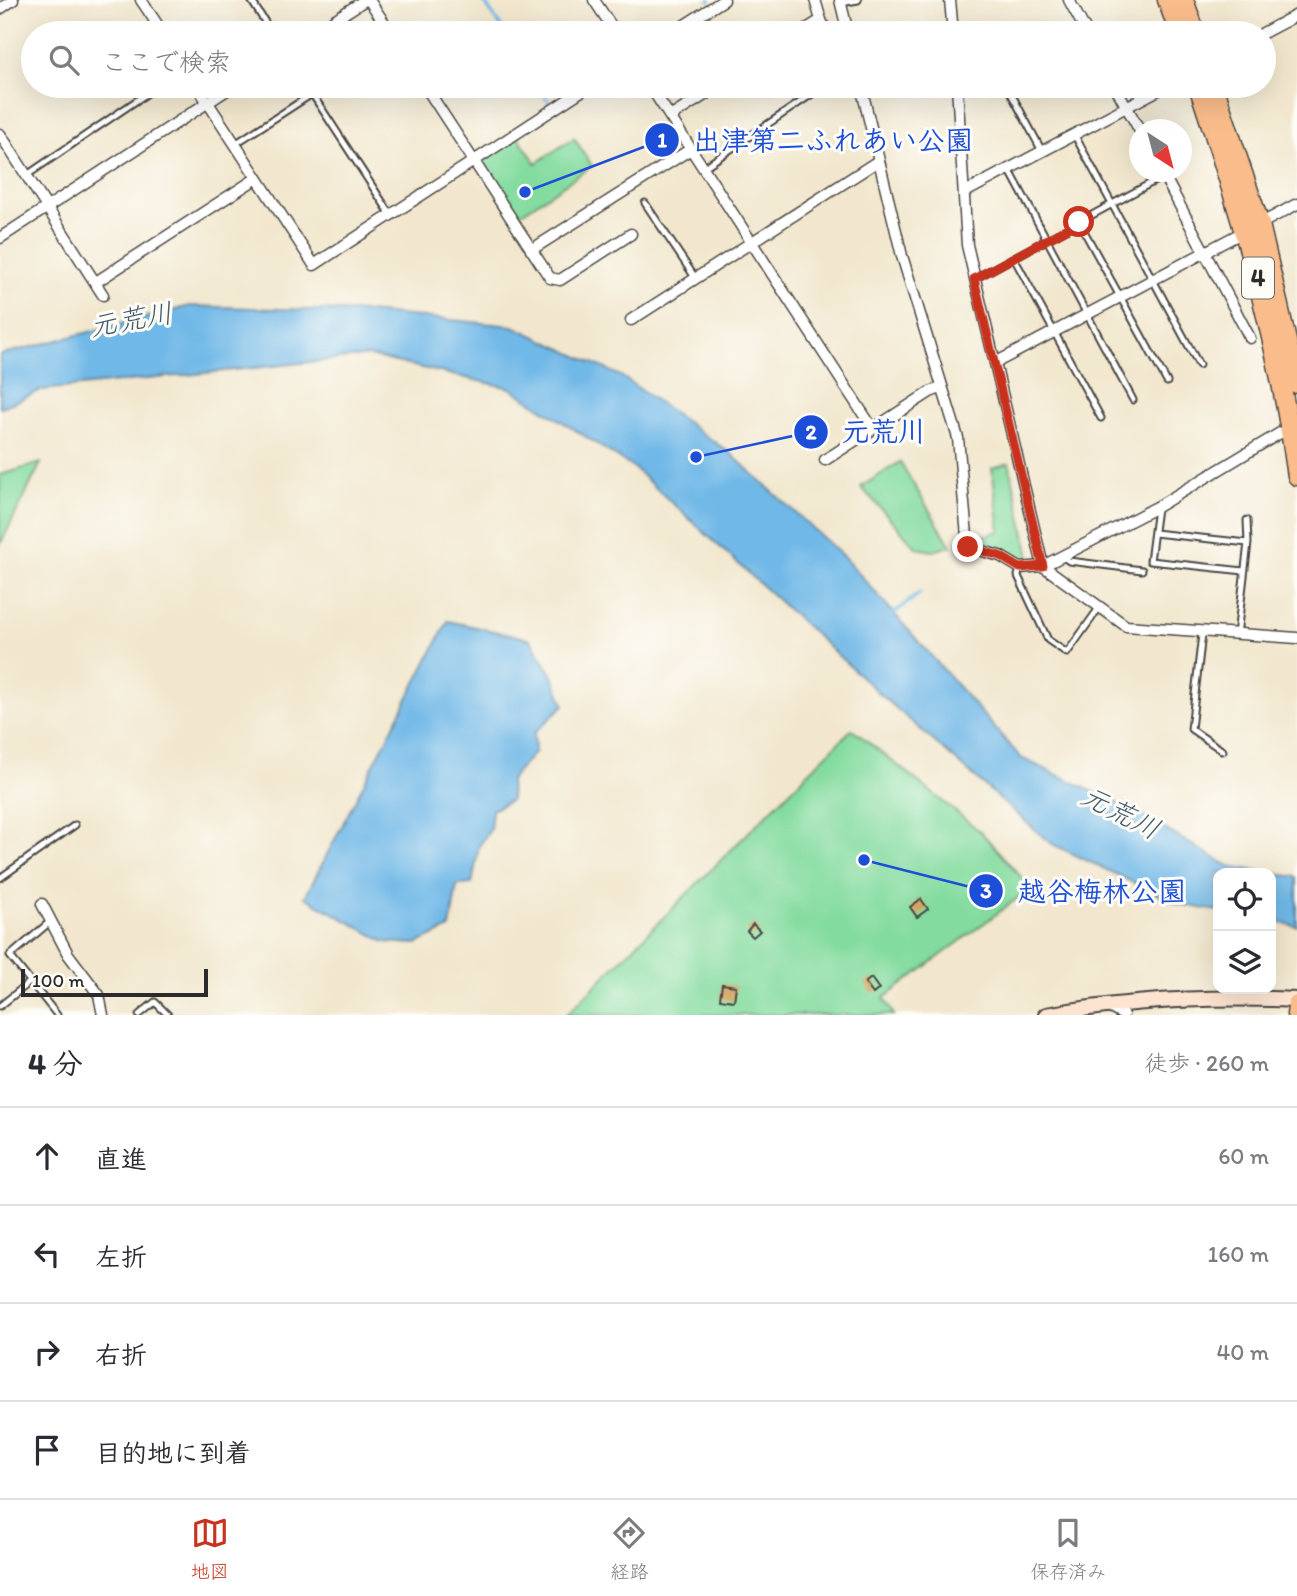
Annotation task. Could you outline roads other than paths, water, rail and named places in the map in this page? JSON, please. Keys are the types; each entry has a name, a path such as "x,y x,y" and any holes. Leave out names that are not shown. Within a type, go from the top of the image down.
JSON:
{"highway":[{"path":"1167,0 1175,21"},
{"path":"1184,0 1192,21"},
{"name":"4","path":"1203,98 1253,227 1297,476"},
{"name":"4","path":"1217,98 1297,384"},
{"path":"1296,1015 1297,1005"}],"main road":[{"path":"1046,1015 1107,1006 1231,997 1297,1000"}],"street":[{"path":"0,9 13,0"},
{"path":"141,0 155,21"},
{"path":"333,21 367,0 382,21"},
{"path":"594,0 608,21"},
{"path":"691,21 724,0"},
{"path":"815,0 821,20"},
{"path":"950,0 952,21"},
{"path":"1069,0 1080,21"},
{"path":"841,2 845,21"},
{"path":"1276,26 1297,15"},
{"path":"205,98 314,265 570,98"},
{"path":"0,238 214,98"},
{"path":"433,98 550,278 560,280 631,234"},
{"path":"658,98 873,429"},
{"path":"670,117 700,98"},
{"path":"864,98 878,161 941,388 958,438 968,547 1000,556 1020,568 1043,566 1157,507 1290,427"},
{"path":"958,98 967,245 1043,566 1126,626 1202,634 1297,638"},
{"path":"1121,98 1132,119"},
{"path":"965,192 1144,98"},
{"path":"0,134 103,295"},
{"path":"531,250 691,149"},
{"path":"631,320 878,161"},
{"path":"96,282 257,178"},
{"path":"1167,182 1250,338"},
{"path":"995,363 1297,204"},
{"path":"825,460 930,392 941,388"},
{"path":"41,904 68,954 99,995 105,1015"},
{"path":"1107,1006 1122,1015"}],"lane":[{"path":"251,0 264,21"},
{"path":"841,2 858,0"},
{"path":"27,175 141,98"},
{"path":"235,144 306,98"},
{"path":"315,98 391,215"},
{"path":"703,168 806,98"},
{"path":"1013,98 1042,151"},
{"path":"1074,134 1199,365"},
{"path":"1009,169 1133,400"},
{"path":"974,279 1149,182"},
{"path":"645,203 696,279"},
{"path":"1079,222 1167,382"},
{"path":"1013,258 1101,418"},
{"path":"1157,507 1150,561 1244,571"},
{"path":"1237,635 1248,543 1247,520"},
{"path":"1154,533 1248,543"},
{"path":"1061,555 1069,561 1142,570"},
{"path":"1020,568 1018,576 1048,640 1067,653 1099,608"},
{"path":"1202,634 1191,729 1223,751"},
{"path":"0,878 75,825"},
{"path":"51,920 10,956 57,1015"},
{"path":"0,1006 30,982"},
{"path":"139,1015 155,1002 168,1015"}],"water":[{"path":"190,306 368,312 513,326 621,376 730,453 846,559 1021,758 1126,807 1229,866 1240,868 1213,868 1213,910 1178,904 1050,843 880,694 634,468 510,388 369,356 42,390 0,408 0,355"},
{"path":"448,621 530,639 553,676 564,705 534,733 535,752 510,780 511,800 492,810 490,830 479,846 472,884 457,885 450,928 416,944 385,942 305,897"},
{"path":"1276,874 1297,877 1297,926 1276,922"}],"waterway":[{"path":"483,0 497,21"},
{"path":"546,98 550,104"},
{"path":"891,615 920,593"}],"place":[{"name":"出津第二ふれあい公園","path":"525,192"},
{"name":"元荒川","path":"696,457"},
{"name":"越谷梅林公園","path":"864,860"}]}
